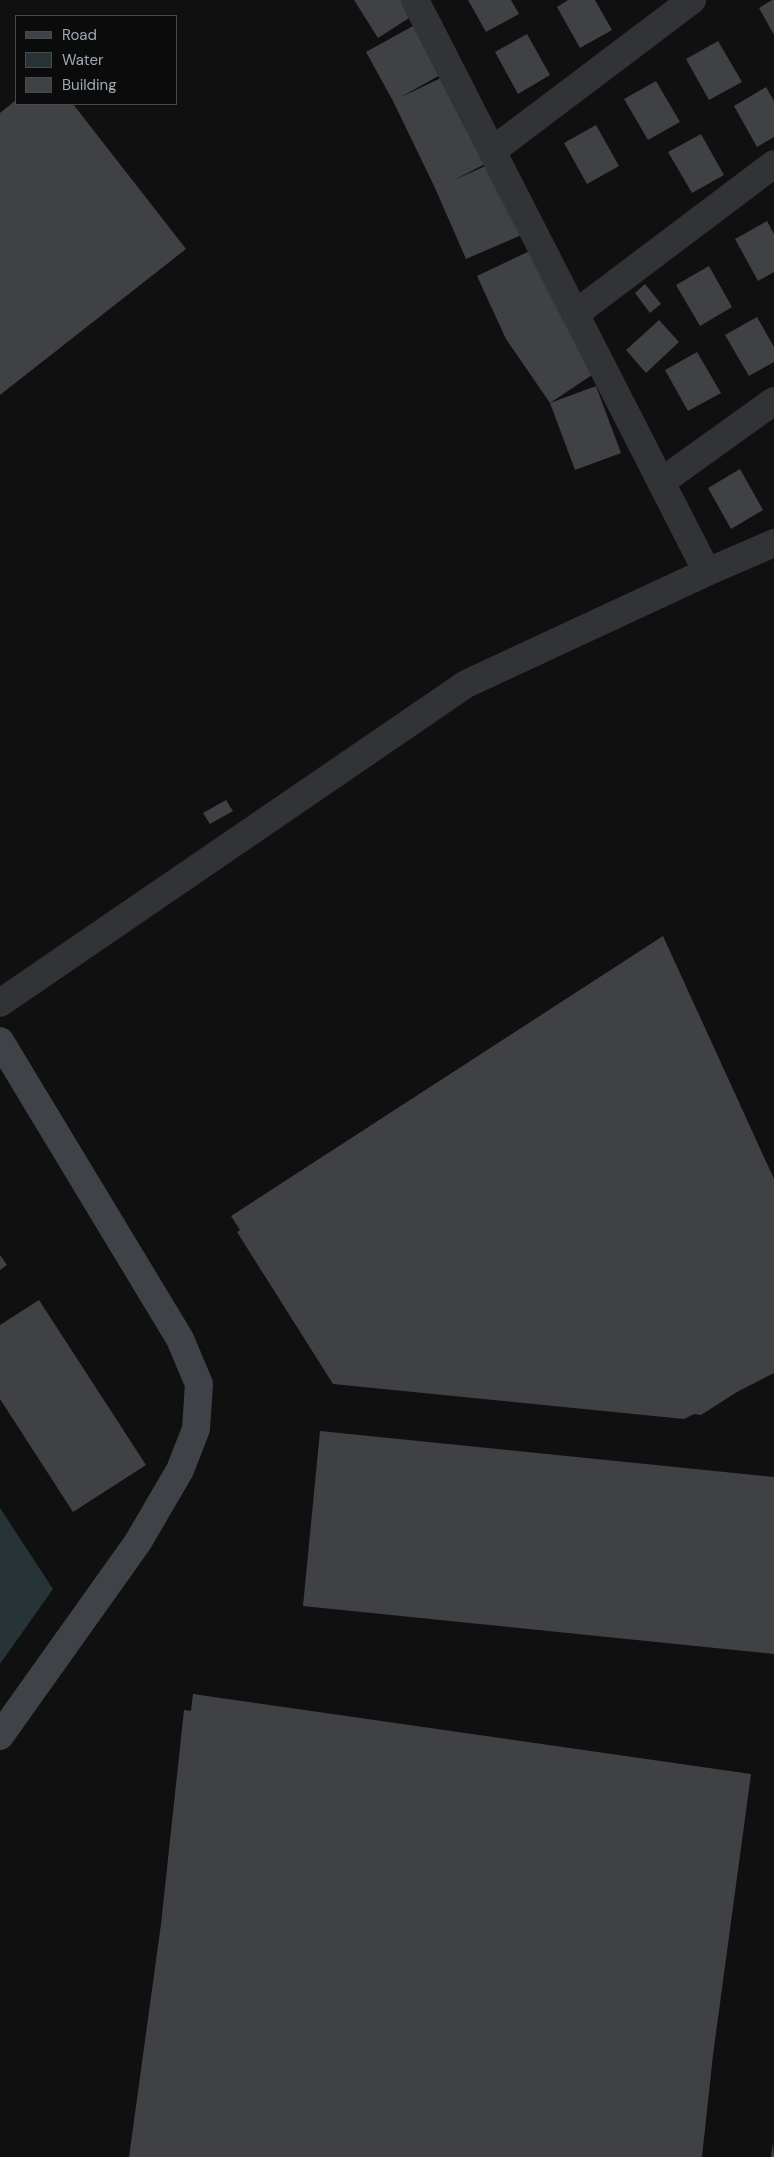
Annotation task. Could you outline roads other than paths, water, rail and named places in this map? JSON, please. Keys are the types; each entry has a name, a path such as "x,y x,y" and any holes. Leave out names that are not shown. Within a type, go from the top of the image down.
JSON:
{"street":[{"path":"415,0 707,572"},
{"path":"492,151 692,0"},
{"path":"575,314 774,164"},
{"path":"661,482 774,401"},
{"path":"0,1003 466,684 707,572 774,543"},
{"path":"0,1041 180,1339 199,1384 196,1429 180,1470 138,1542 0,1736"}],"water":[{"path":"0,1508 53,1589 0,1664"}]}
